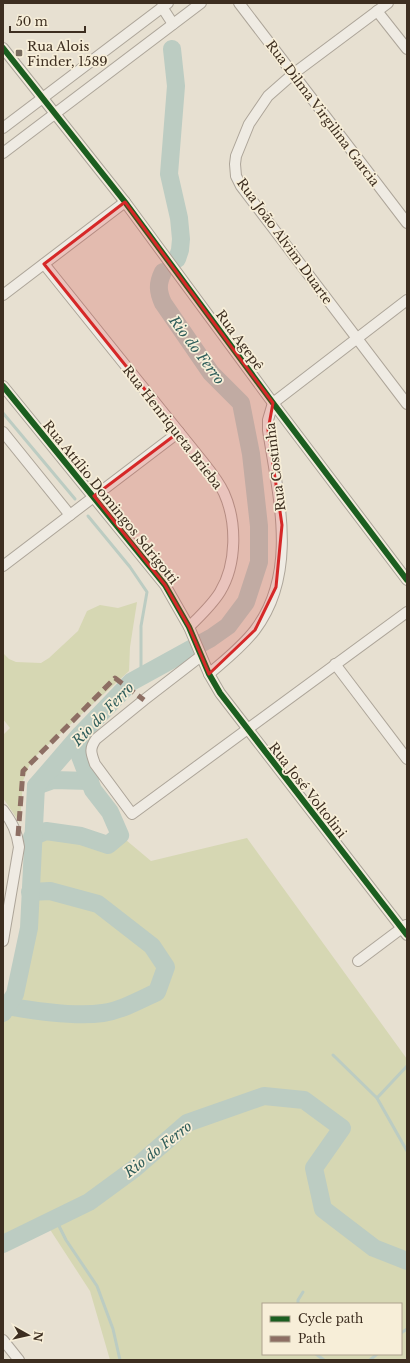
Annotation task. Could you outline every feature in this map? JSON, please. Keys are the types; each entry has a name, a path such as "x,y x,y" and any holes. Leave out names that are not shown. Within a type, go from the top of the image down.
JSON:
{"street":[{"path":"3,153 201,3"},
{"name":"Rua Dilma Virgilina Garcia","path":"239,3 407,224"},
{"name":"Rua João Alvim Duarte","path":"388,3 293,74 268,96 255,114 236,156 235,164 236,176 241,186 407,404"},
{"path":"3,128 165,5 173,24"},
{"path":"377,11 407,49"},
{"name":"Rua Agepê","path":"3,48 125,202 272,403 407,580"},
{"path":"3,295 125,202"},
{"name":"Rua Henriqueta Brieba","path":"44,264 179,432 224,491 229,505 232,522 233,542 231,559 220,592 189,627"},
{"name":"Rua Costinha","path":"209,674 245,643 267,611 276,587 282,554 282,525 268,430 268,420 272,403 407,300"},
{"name":"Rua Attílio Domingos Sdrigotti","path":"3,386 165,585 189,627 201,655"},
{"path":"3,566 179,432"},
{"path":"3,433 70,515"},
{"path":"201,655 96,739 91,746 92,755 96,764 132,814 407,612"},
{"name":"Rua José Voltolini","path":"201,655 209,674 220,693 405,929"},
{"path":"335,664 407,759"},
{"path":"3,810 18,836 18,856 3,941"},
{"path":"358,961 405,929"},
{"path":"3,1340 19,1360"}],"highlighted area":[{"path":"125,202 273,403 268,430 282,525 276,587 255,630 209,674 189,627 165,585 94,496 179,432 44,264"}],"green space":[{"path":"137,602 130,647 129,671 38,754 29,766 23,781 20,823 3,798 3,735 10,728 3,719 3,653 9,659 16,662 41,663 49,658 78,631 87,611 100,605 118,608"},
{"path":"46,831 81,836 107,845 120,835 151,861 247,838 407,1059 407,1360 110,1360 90,1291 49,1228 10,1248 3,1249 3,1012 15,994 29,928 31,851"}],"waterway":[{"name":"Rio do Ferro","path":"172,49 176,86 169,174 179,218 181,239 177,259"},
{"name":"Rio do Ferro","path":"3,1013 15,994 29,928 36,786 80,735 131,682 211,638 228,626 246,602 259,562 259,526 251,454 241,403 211,373 163,303 159,288 163,272"},
{"path":"3,413 75,499"},
{"path":"88,516 130,567 147,592 141,626 141,677"},
{"path":"32,837 46,831 81,836 108,845 120,835 110,812 93,790 80,756 80,735"},
{"path":"36,786 53,780 90,781"},
{"path":"7,1006 68,1014 110,1012 157,992 166,967 152,946 98,904 50,891 30,892"},
{"path":"333,1055 377,1098 407,1151"},
{"path":"377,1098 407,1066"},
{"name":"Rio do Ferro","path":"3,1244 89,1202 134,1169 187,1123 264,1096 304,1100 342,1128 314,1168 323,1209 374,1248 407,1261"},
{"path":"55,1218 66,1240 97,1286 113,1329 120,1360"},
{"path":"298,1303 298,1300 303,1292"},
{"path":"402,1332 407,1329"},
{"path":"317,1355 324,1360"},
{"path":"370,1360 376,1355"}],"marked path":[{"path":"18,836 23,771 115,678 144,700"}],"cycle path":[{"path":"3,48 125,202 273,403 407,580"},
{"path":"3,386 165,585 189,627 209,674 220,693 407,935"}],"place":[{"name":"Rua Alois Finder, 1589","path":"19,53"}]}
